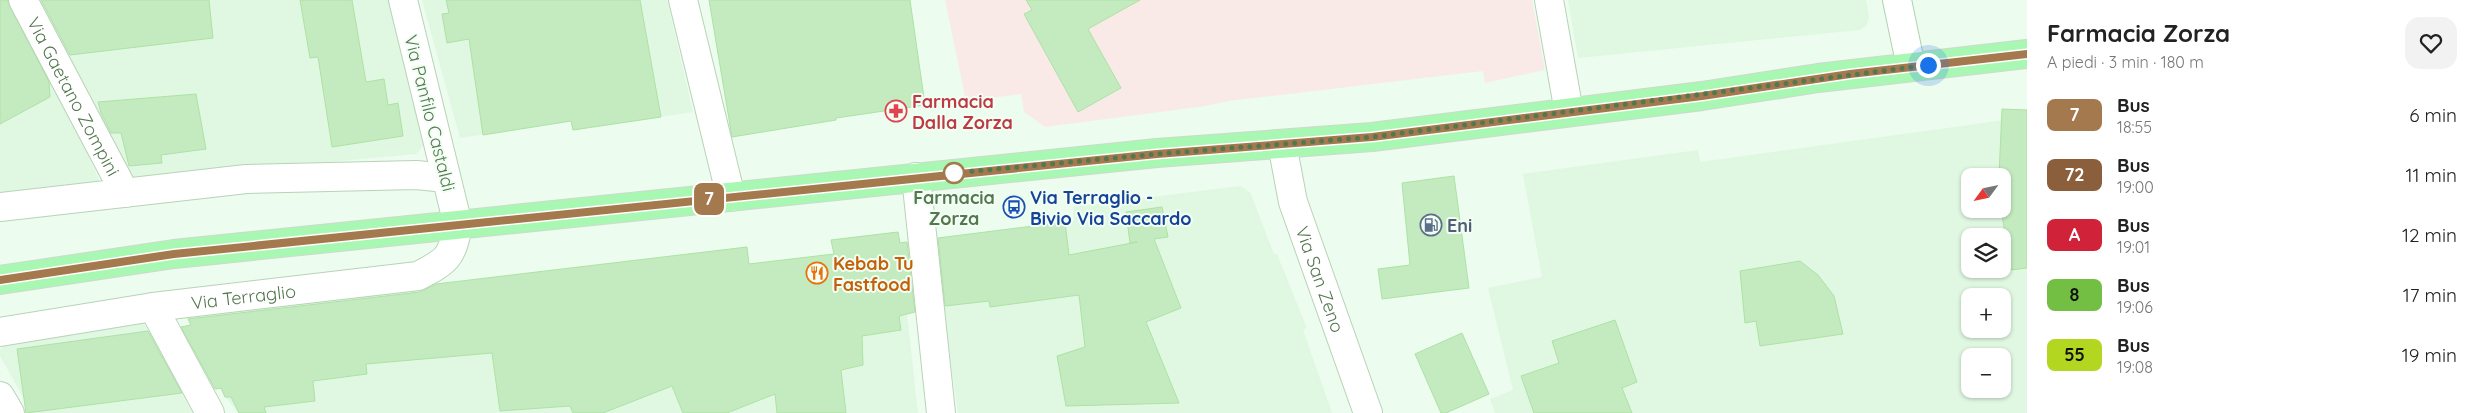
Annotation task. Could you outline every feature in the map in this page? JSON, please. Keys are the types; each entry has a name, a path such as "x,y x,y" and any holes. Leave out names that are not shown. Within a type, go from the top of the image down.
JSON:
{"main road":[{"path":"0,280 174,254 916,177 1157,154 1372,137 1911,67 2027,54"}],"street":[{"name":"Via Gaetano Zompini","path":"23,0 125,193"},
{"name":"Via Panfilo Castaldi","path":"402,0 458,226"},
{"path":"684,0 730,197"},
{"path":"1549,0 1569,112"},
{"path":"1897,0 1911,67"},
{"name":"Via San Zeno","path":"1282,144 1293,202 1368,413"},
{"path":"0,207 246,179 416,175 446,178"},
{"path":"916,177 942,413"},
{"name":"Via Terraglio","path":"0,332 153,307 418,276 439,266 453,249 458,226"},
{"path":"153,307 210,413"},
{"path":"0,396 10,413"}],"shaded area":[{"path":"0,0 12,0 59,92 101,184 0,201"},
{"path":"35,0 390,0 425,138 424,145 416,154 130,180"},
{"path":"422,0 667,0 693,112 573,130 571,121 460,138"},
{"path":"945,0 1532,0 1545,70 1485,83 1483,71 1229,101 1206,106 1045,127 1024,112 1021,94 966,101"},
{"path":"1568,0 1866,0 1869,17 1866,26 1859,30 1578,58"},
{"path":"2027,117 2027,413 1495,413 1490,399 1513,390 1488,288 1542,277 1523,174 1698,150 1700,162"},
{"path":"1240,186 1250,192 1274,254 1277,254 1307,328 1303,330 1332,413 958,413 933,239 1074,221 1073,207"},
{"path":"898,232 918,413 239,413 225,397 186,315 747,247 749,264 834,254 831,240"},
{"path":"144,323 192,413 32,413 0,356 0,350 3,346"}],"building":[{"path":"0,0 7,0 49,82 50,97 0,124"},
{"path":"41,0 209,0 213,38 70,55"},
{"path":"300,0 352,0 366,82 384,79 388,105 398,103 403,136 332,147 318,57 310,58"},
{"path":"446,0 640,0 661,117 573,130 571,121 483,135 469,39 447,43 442,14 449,13"},
{"path":"709,0 910,0 925,105 836,118 836,120 732,137"},
{"path":"1026,0 1140,0 1088,29 1121,88 1078,112 1024,14 1032,10"},
{"path":"196,94 206,149 161,155 162,163 129,166 121,133 111,133 98,102"},
{"path":"2002,109 2027,110 2027,268 2011,270 2011,228 2004,228 2002,218 2011,218 2011,168 1999,168"},
{"path":"1454,176 1469,288 1382,299 1378,269 1410,265 1402,183"},
{"path":"1162,207 1168,237 1154,239 1181,308 1146,322 1179,403 1066,406 1057,356 1085,347 1079,295 990,307 989,301 945,306 938,238 1065,222 1069,255 1137,242 1130,243 1126,212"},
{"path":"898,232 900,243 907,242 915,312 899,316 901,330 862,336 863,365 841,370 846,413 777,413 775,394 727,413 683,413 672,386 603,413 573,413 570,406 500,411 492,353 366,364 367,374 313,381 315,401 264,407 266,413 239,413 231,397 225,397 221,388 215,389 181,327 191,325 188,319 420,292 436,284 747,247 749,264 834,254 831,240"},
{"path":"1800,261 1818,275 1834,296 1843,334 1760,346 1756,321 1745,323 1740,271"},
{"path":"1615,320 1637,382 1622,388 1632,413 1534,413 1521,376 1559,363 1552,341"},
{"path":"148,331 182,393 26,413 17,349"},
{"path":"1462,333 1489,394 1446,413 1441,413 1415,354"}],"bus line":[{"name":"7","path":"0,280 69,268 174,254 478,224 916,177 1157,154 1372,137 1702,96 1818,78 2027,54"}],"place":[{"name":"Farmacia Dalla Zorza","path":"896,111"},
{"name":"Farmacia Zorza","path":"954,173"},
{"name":"Via Terraglio - Bivio Via Saccardo","path":"1014,207"},
{"name":"Eni","path":"1431,225"},
{"name":"Kebab Tu Fastfood","path":"817,273"}],"route":[{"path":"954,173 1157,154 1372,137 1702,96 1818,78 1928,65"}]}
